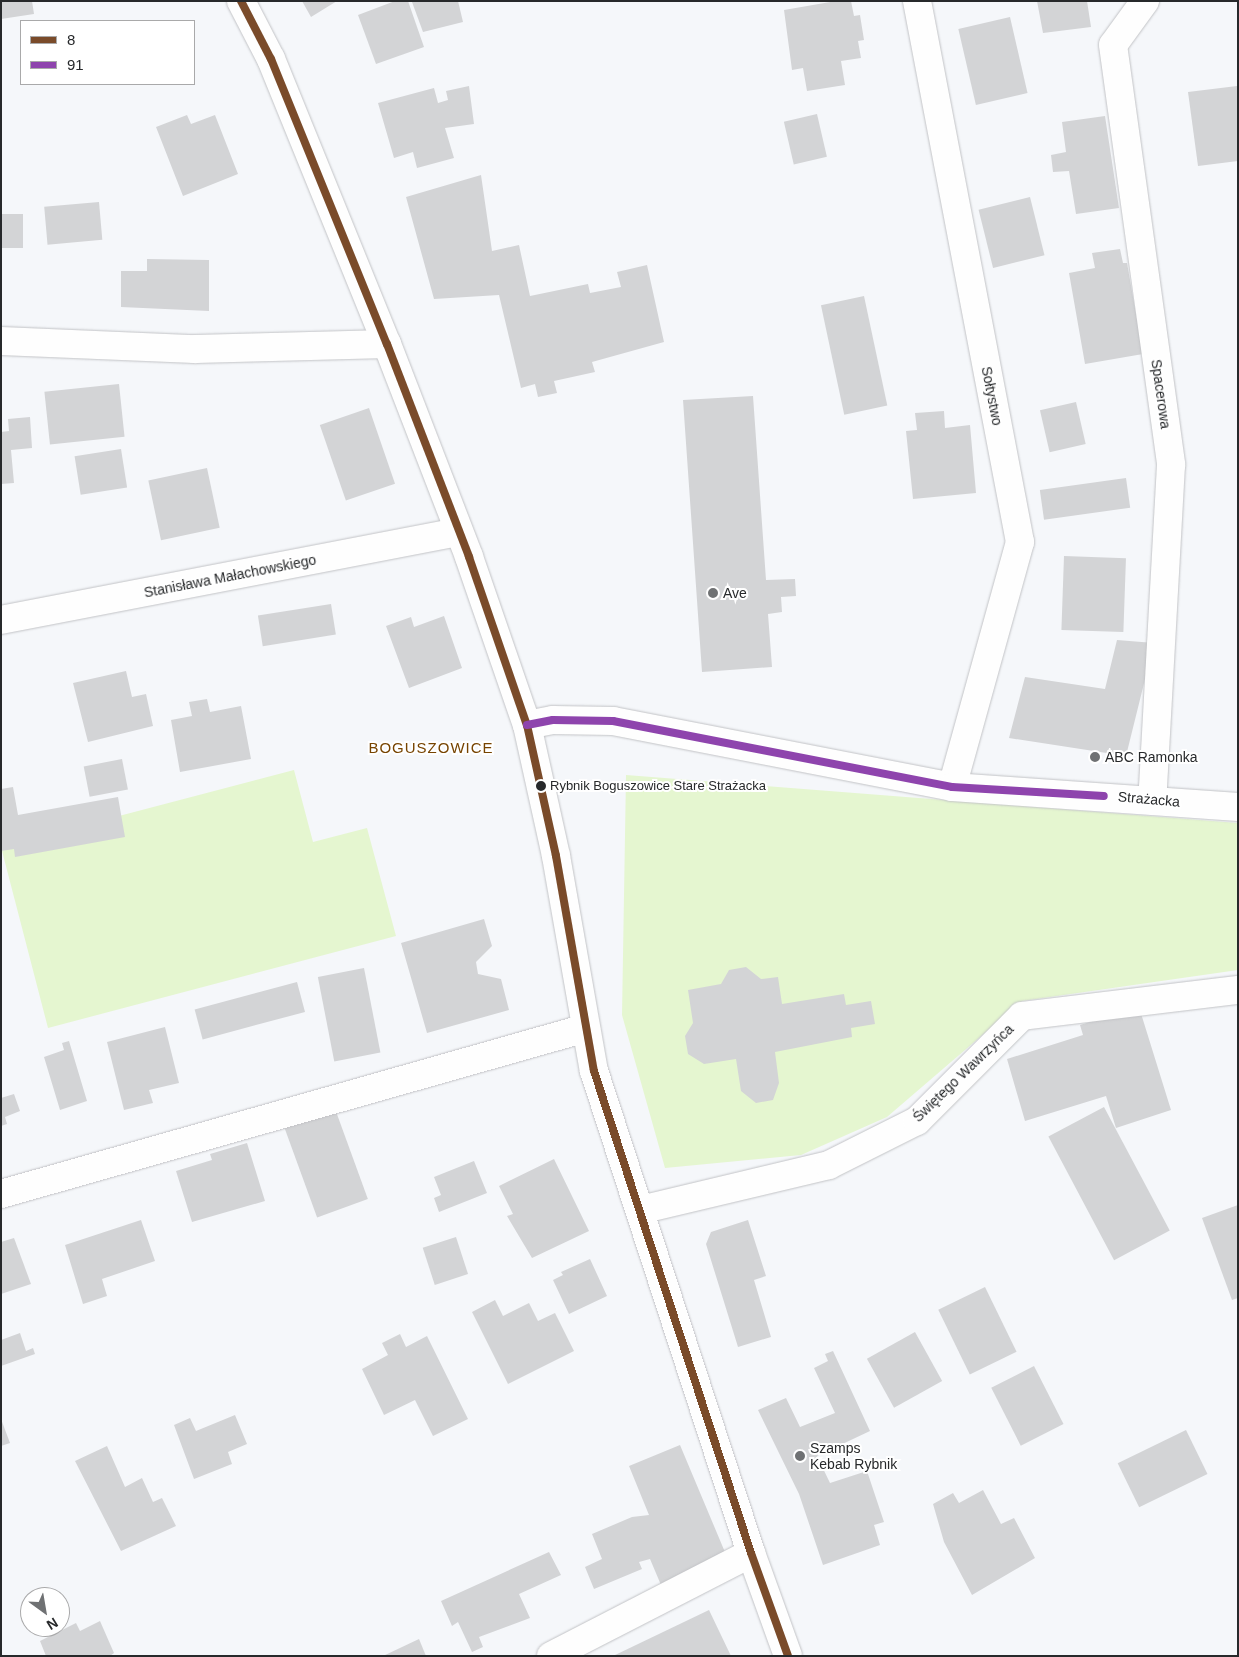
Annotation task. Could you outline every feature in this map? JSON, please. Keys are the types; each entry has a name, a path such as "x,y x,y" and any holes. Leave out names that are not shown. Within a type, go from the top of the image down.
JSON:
{"street":[{"path":"241,1 271,59 387,344 459,532 527,725 556,856 594,1071 751,1553 788,1656"},
{"name":"Sołtystwo","path":"917,1 1020,542 952,787"},
{"name":"Spacerowa","path":"1145,1 1113,45 1171,466 1152,800"},
{"path":"1,341 195,349 387,344"},
{"name":"Stanisława Małachowskiego","path":"1,620 459,532"},
{"name":"Strażacka","path":"527,725 553,720 613,721 952,787 1238,806"},
{"name":"Świętego Wawrzyńca","path":"640,1210 829,1165 917,1121 1022,1016 1238,990"},
{"path":"1,1194 586,1028"},
{"path":"551,1656 751,1553"}],"green space":[{"path":"294,770 313,842 367,828 396,936 48,1028 1,847"},
{"path":"626,775 1238,823 1238,970 1022,1001 887,1117 801,1155 665,1168 622,1015"}],"building":[{"path":"1,1 32,1 34,14 1,19"},
{"path":"302,1 337,1 311,17"},
{"path":"395,1 408,1 424,47 376,64 358,15"},
{"path":"458,1 463,22 423,32 412,2"},
{"path":"836,1 851,1 854,16 860,15 864,40 858,41 861,58 841,61 845,85 807,91 803,68 792,70 784,10"},
{"path":"1037,1 1087,1 1091,27 1043,33"},
{"path":"1010,17 1028,93 976,105 958,29"},
{"path":"469,86 474,124 445,128 454,158 417,168 413,152 394,158 378,103 434,88 438,103 448,100 446,91"},
{"path":"1237,86 1238,161 1198,166 1188,92"},
{"path":"817,114 827,157 794,165 784,122"},
{"path":"187,115 191,124 215,115 238,174 183,196 156,127"},
{"path":"1105,116 1119,208 1076,214 1069,171 1053,172 1051,155 1066,152 1062,122"},
{"path":"481,175 492,251 519,245 530,296 588,284 590,293 621,287 617,272 647,265 664,342 592,362 595,372 554,381 557,393 538,397 535,384 521,388 499,295 434,299 406,197"},
{"path":"1030,197 1045,255 993,268 979,210"},
{"path":"99,202 102,240 48,245 44,207"},
{"path":"1,214 23,214 23,248 1,248"},
{"path":"1120,249 1123,263 1127,263 1143,354 1085,364 1069,273 1095,268 1092,253"},
{"path":"147,259 209,260 209,311 121,307 121,271 147,271"},
{"path":"864,296 887,406 844,415 821,305"},
{"path":"119,384 125,437 50,445 44,392"},
{"path":"753,396 766,580 795,579 796,596 781,597 782,612 768,614 772,667 702,672 683,400"},
{"path":"1076,402 1086,444 1050,452 1040,410"},
{"path":"369,408 395,484 346,501 320,425"},
{"path":"944,411 945,428 970,425 976,493 913,499 906,431 917,430 915,413"},
{"path":"30,417 32,448 11,450 14,483 1,484 1,432 9,431 8,419"},
{"path":"121,449 127,488 81,495 75,456"},
{"path":"207,468 220,528 161,540 148,480"},
{"path":"1126,478 1130,508 1044,520 1040,490"},
{"path":"1064,556 1126,558 1123,632 1061,630"},
{"path":"331,604 336,635 263,646 258,616"},
{"path":"444,616 462,668 409,688 386,626 411,617 414,627"},
{"path":"1117,640 1154,643 1126,756 1009,738 1025,677 1105,689"},
{"path":"126,671 132,697 146,694 153,726 88,742 73,683"},
{"path":"207,699 210,712 241,706 251,759 180,772 171,720 192,716 189,702"},
{"path":"122,759 128,789 90,797 84,766"},
{"path":"13,787 18,815 118,797 125,837 15,857 14,849 1,851 1,789"},
{"path":"484,919 492,946 476,962 478,974 501,979 509,1010 427,1033 401,943"},
{"path":"746,967 761,979 778,977 782,1004 844,994 846,1005 871,1001 875,1024 851,1028 852,1037 775,1052 779,1083 773,1100 756,1103 741,1091 736,1059 704,1064 688,1054 685,1036 693,1023 688,990 721,984 729,970"},
{"path":"364,968 380,1052 334,1061 318,977"},
{"path":"297,982 305,1012 203,1039 195,1009"},
{"path":"1139,1007 1171,1110 1116,1128 1106,1096 1025,1121 1007,1059 1083,1035 1080,1025"},
{"path":"165,1027 179,1083 149,1090 153,1103 124,1110 107,1042"},
{"path":"69,1041 87,1101 60,1110 44,1057 64,1050 62,1043"},
{"path":"14,1094 20,1111 5,1117 7,1124 1,1126 1,1098"},
{"path":"334,1106 368,1199 317,1217 283,1124"},
{"path":"1104,1107 1170,1231 1114,1260 1048,1137"},
{"path":"247,1143 265,1201 192,1222 176,1171 212,1160 210,1154"},
{"path":"554,1159 589,1231 532,1258 507,1216 513,1214 499,1186"},
{"path":"474,1161 487,1193 439,1212 434,1198 441,1195 434,1177"},
{"path":"1238,1205 1238,1298 1232,1300 1202,1218"},
{"path":"141,1220 155,1261 102,1279 107,1296 83,1304 65,1245"},
{"path":"748,1220 766,1276 754,1280 771,1337 738,1347 706,1244 711,1232"},
{"path":"456,1237 468,1274 435,1285 423,1248"},
{"path":"14,1238 31,1284 1,1294 1,1242"},
{"path":"590,1259 607,1296 569,1314 553,1280 563,1275 561,1272"},
{"path":"985,1287 1017,1352 970,1375 938,1310"},
{"path":"495,1300 503,1316 529,1303 538,1321 555,1313 574,1351 508,1384 472,1312"},
{"path":"915,1332 942,1381 894,1408 867,1359"},
{"path":"20,1333 26,1351 33,1348 35,1354 1,1366 1,1340"},
{"path":"400,1334 406,1347 427,1336 468,1419 433,1436 415,1400 384,1415 362,1369 388,1355 382,1343"},
{"path":"833,1351 870,1431 817,1456 830,1483 867,1471 884,1522 874,1525 880,1545 823,1565 799,1494 758,1410 786,1398 800,1427 835,1413 814,1368 828,1361 825,1354"},
{"path":"1034,1366 1064,1424 1021,1446 991,1388"},
{"path":"235,1415 247,1444 228,1452 232,1464 194,1479 174,1425 190,1418 196,1431"},
{"path":"1,1419 10,1443 1,1446"},
{"path":"1186,1430 1207,1474 1139,1507 1118,1463"},
{"path":"680,1445 735,1576 661,1585 650,1559 639,1562 642,1569 594,1589 585,1567 602,1559 592,1534 632,1517 649,1515 629,1466"},
{"path":"107,1446 125,1487 142,1478 153,1502 162,1498 176,1526 121,1551 75,1461"},
{"path":"983,1490 1001,1524 1014,1518 1035,1558 972,1595 944,1542 933,1504 953,1493 959,1503"},
{"path":"549,1552 561,1575 519,1594 530,1618 479,1637 483,1647 472,1652 458,1622 452,1626 441,1601"},
{"path":"709,1610 731,1656 613,1656"},
{"path":"100,1621 114,1653 110,1656 46,1656 40,1641 48,1637 70,1637 70,1626 76,1623 80,1631"},
{"path":"419,1639 426,1656 383,1656"}],"transit line":[{"name":"8","path":"241,1 271,59 387,344 469,557 527,725 556,856 594,1071 751,1553 788,1656"},
{"name":"91","path":"527,725 553,720 613,721 952,787 1104,796"}],"place":[{"name":"Ave","path":"713,593"},
{"name":"ABC Ramonka","path":"1095,757"},
{"name":"Rybnik Boguszowice Stare Strażacka","path":"541,786"},
{"name":"Szamps Kebab Rybnik","path":"800,1456"}],"district":[{"name":"BOGUSZOWICE","path":"431,748"}]}
